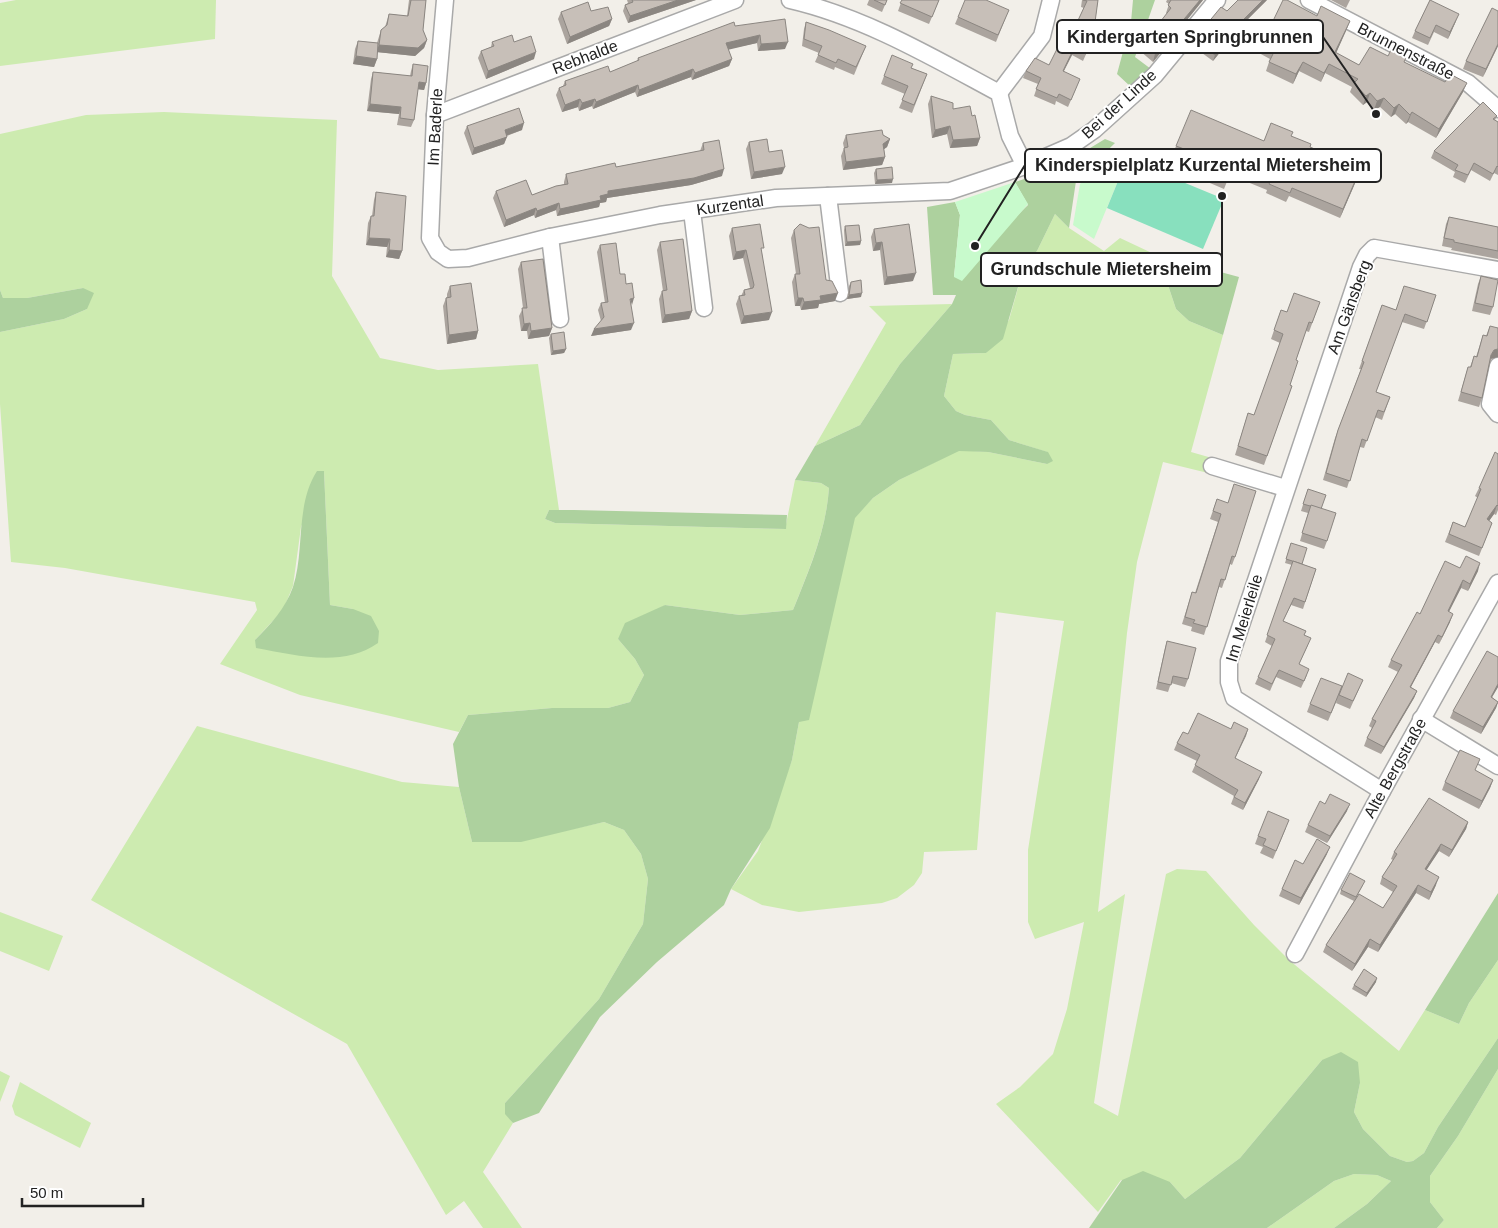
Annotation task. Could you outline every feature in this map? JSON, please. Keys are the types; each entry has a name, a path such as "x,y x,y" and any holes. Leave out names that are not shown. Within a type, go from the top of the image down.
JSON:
{"street":[{"name":"Im Baderle","path":"438,252 430,238 435,115 445,0"},
{"name":"Rebhalde","path":"435,115 735,0"},
{"path":"790,0 816,6 902,41 999,93 1010,136 1026,166"},
{"path":"999,93 1042,36 1051,0"},
{"name":"Bei der Linde","path":"1026,166 1071,146 1094,130 1155,75 1217,0"},
{"name":"Brunnenstraße","path":"1309,0 1468,83 1498,109"},
{"name":"Kurzental","path":"438,252 448,259 468,258 550,237 692,210 776,198 950,191 1026,166"},
{"path":"828,196 840,293"},
{"path":"692,210 704,308"},
{"path":"550,237 560,319"},
{"name":"Am Gänsberg","path":"1285,488 1367,255 1374,248 1498,270"},
{"path":"1498,366 1490,404 1498,414"},
{"path":"1212,466 1285,488"},
{"name":"Im Meierleile","path":"1285,488 1229,661 1229,682 1234,698 1382,791"},
{"name":"Alte Bergstraße","path":"1295,954 1421,719 1498,583"},
{"path":"1421,719 1498,766"}],"green space":[{"path":"16,0 216,0 215,39 0,66 0,3"},
{"path":"1133,0 1155,0 1135,57 1151,69 1131,87 1117,74 1131,22"},
{"path":"164,112 337,120 332,276 380,358 438,370 538,364 559,510 549,510 545,519 555,523 785,529 795,480 821,483 829,488 821,535 793,610 740,615 665,605 618,639 635,659 644,675 630,702 608,708 552,708 468,715 459,732 300,695 220,664 257,610 255,602 65,568 11,562 0,404 0,332 64,319 87,309 83,288 27,298 3,298 0,290 0,134 86,115","holes":["324,471 330,605 353,609 255,640 283,610 293,586 301,527"]},
{"path":"1105,139 1115,143 1076,181 1069,228 1055,214 1037,251 1025,263 1003,339 986,353 953,354 944,396 956,411 965,415 991,420 1009,440 1048,452 1053,461 1047,464 988,452 959,451 899,480 873,498 855,518 809,720 799,722 792,760 770,828 731,889 724,905 657,962 600,1017 539,1113 513,1123 505,1114 505,1103 599,999 643,924 648,879 641,854 624,830 604,822 521,842 472,842 459,787 453,744 468,715 552,708 608,708 630,702 644,675 635,659 618,639 625,623 665,605 740,615 793,610 821,535 829,488 821,483 795,480 815,446 860,425 900,364 952,304 956,295 933,295 927,207 955,202 960,215 954,277 1028,205 1015,182 1057,168"},
{"path":"1114,151 1127,159 1094,239 1073,225 1080,184"},
{"path":"1127,159 1224,199 1203,249 1107,208"},
{"path":"1015,182 1028,204 962,281 954,277 960,215 955,202"},
{"path":"1055,214 1069,228 1104,251 1120,238 1154,254 1164,273 1176,309 1189,321 1223,335 1191,452 1212,458 1208,473 1163,462 1137,562 1127,633 1098,912 1125,894 1094,1103 1118,1116 1166,874 1177,869 1206,871 1254,925 1289,960 1399,1051 1425,1010 1459,1024 1469,1003 1498,960 1498,1038 1438,1127 1424,1153 1413,1161 1407,1162 1390,1156 1363,1129 1354,1112 1360,1083 1322,1060 1240,1158 1185,1199 1170,1182 1121,1180 1098,1212 996,1104 1020,1087 1053,1054 1067,1009 1084,922 1035,939 1028,922 1028,850 1064,621 996,612 977,850 924,852 922,873 914,885 897,898 882,903 799,912 762,905 731,889 758,851 792,760 799,722 837,587 854,518 873,498 899,480 959,450 988,452 1047,464 1047,452 1009,440 991,420 965,415 956,411 944,396 953,354 986,353 1009,320 1025,263 1037,251"},
{"path":"1154,254 1239,277 1223,335 1189,321 1176,309 1164,273"},
{"path":"83,288 94,293 87,309 64,319 0,332 0,290 3,298 27,298"},
{"path":"952,304 900,364 860,425 815,446 886,323 869,306"},
{"path":"317,471 324,471 330,605 353,609 371,616 379,631 378,643 364,651 350,655 318,658 256,648 255,640 277,616 293,587 297,573 306,498 310,484"},
{"path":"549,510 787,515 786,529 555,523 545,519"},
{"path":"197,726 402,782 459,787 472,842 568,830 604,822 624,830 641,854 648,879 643,924 599,999 505,1103 506,1114 513,1123 483,1172 522,1228 483,1228 464,1201 446,1215 347,1044 91,900"},
{"path":"1498,893 1498,960 1469,1003 1459,1024 1425,1010"},
{"path":"0,912 63,936 49,971 0,951"},
{"path":"1498,1038 1498,1069 1458,1136 1430,1176 1430,1202 1444,1220 1437,1228 1334,1228 1367,1204 1391,1181 1377,1175 1354,1174 1334,1181 1267,1228 1089,1228 1122,1180 1143,1171 1170,1182 1185,1199 1240,1158 1322,1060 1341,1052 1358,1062 1360,1083 1354,1112 1363,1129 1390,1156 1407,1162 1413,1161 1424,1153 1438,1127"},
{"path":"1498,1069 1498,1228 1437,1228 1444,1220 1430,1202 1430,1176 1458,1136"},
{"path":"0,1071 10,1076 0,1102"},
{"path":"20,1082 91,1123 80,1148 15,1115 12,1106"},
{"path":"1354,1174 1377,1175 1391,1181 1367,1204 1334,1228 1267,1228 1334,1181"}],"building":[{"path":"411,0 426,0 423,30 427,40 418,48 379,45 381,30 387,25 389,14 408,16"},
{"path":"632,0 678,0 630,16 625,5 633,2"},
{"path":"874,0 887,0 885,5"},
{"path":"902,0 939,0 932,17 900,3"},
{"path":"965,0 986,0 1009,10 998,35 958,17"},
{"path":"1083,0 1098,0 1095,22 1102,25 1097,37 1094,36 1086,54 1074,48 1063,71 1080,79 1071,100 1059,94 1057,98 1036,89 1041,78 1026,71 1035,58 1049,65 1058,47 1060,49 1070,27 1074,29 1087,1"},
{"path":"1171,0 1200,0 1155,54 1143,44 1171,8 1168,5"},
{"path":"1238,0 1263,0 1225,38 1227,39 1215,55 1204,47 1216,31 1207,24 1221,7 1227,11"},
{"path":"1283,0 1287,0 1317,16 1321,6 1350,21 1335,52 1359,65 1370,47 1388,56 1393,46 1408,53 1404,62 1445,82 1450,74 1467,83 1439,129 1412,112 1410,115 1399,104 1394,108 1384,98 1377,101 1370,93 1366,96 1354,83 1358,79 1329,64 1324,73 1303,62 1296,74 1269,62 1275,50 1262,44"},
{"path":"1430,0 1459,14 1450,32 1436,25 1430,38 1415,31"},
{"path":"588,2 591,11 608,7 612,19 570,37 561,12"},
{"path":"1492,8 1498,11 1498,44 1486,69 1466,61"},
{"path":"785,19 788,42 761,44 760,35 726,43 732,59 695,73 693,69 639,90 638,85 596,102 595,99 582,103 580,99 565,105 559,88 566,85 565,81 608,66 610,72 639,60 638,58 734,22 735,26"},
{"path":"806,22 866,46 856,67 838,59 836,63 818,55 822,46 804,39"},
{"path":"512,35 514,42 531,36 536,52 488,71 481,51 494,46 492,42"},
{"path":"358,41 378,43 377,59 356,56"},
{"path":"892,55 913,64 911,68 927,74 914,105 902,100 908,86 884,76"},
{"path":"413,64 428,66 426,83 419,82 414,120 400,118 401,107 370,104 373,72 412,76"},
{"path":"931,96 953,103 953,109 970,106 972,116 975,115 980,138 953,140 950,126 935,130"},
{"path":"1483,102 1497,116 1493,119 1498,122 1498,167 1493,174 1474,163 1468,175 1455,170 1458,165 1434,151"},
{"path":"519,108 524,123 505,130 507,137 474,148 467,126"},
{"path":"1191,110 1264,141 1271,123 1293,132 1291,136 1311,144 1310,147 1341,160 1340,164 1359,172 1343,209 1292,188 1290,193 1243,170 1241,174 1232,170 1227,181 1180,160 1184,149 1176,146"},
{"path":"882,130 883,135 890,139 883,144 885,157 846,162 844,148 848,147 846,135"},
{"path":"767,139 769,152 782,150 785,167 754,172 749,142"},
{"path":"719,140 724,169 694,178 608,191 608,194 600,196 601,200 560,209 559,203 537,211 536,208 506,220 496,191 526,180 532,195 556,186 568,184 566,174 615,163 616,167 704,150 703,143"},
{"path":"892,167 893,179 877,180 876,169"},
{"path":"376,192 406,196 402,251 389,250 390,239 369,238 371,216 374,216"},
{"path":"1449,217 1498,227 1498,251 1454,242 1454,240 1444,238"},
{"path":"760,224 764,248 761,248 772,312 744,316 739,296 745,295 744,290 753,288 754,285 746,250 736,252 732,228"},
{"path":"800,224 809,228 819,227 826,280 832,281 838,293 820,296 821,300 804,302 803,298 798,298 795,274 800,274 794,230"},
{"path":"909,224 916,273 887,277 882,242 876,243 874,229"},
{"path":"859,225 861,241 847,242 845,226"},
{"path":"683,239 692,311 665,315 662,291 667,290 660,242"},
{"path":"616,243 620,274 625,274 626,284 632,283 634,298 630,299 634,323 594,329 604,317 601,303 608,302 600,245"},
{"path":"543,259 552,328 531,331 530,323 524,324 522,308 527,308 521,262"},
{"path":"1481,276 1498,280 1493,307 1475,303"},
{"path":"861,280 862,293 849,295 851,282"},
{"path":"471,283 478,331 449,335 446,298 451,297 450,286"},
{"path":"1404,286 1436,295 1427,322 1405,314 1376,392 1390,397 1384,412 1378,410 1367,441 1362,439 1350,481 1326,473 1338,430 1364,362 1362,361 1382,305 1396,310"},
{"path":"1294,293 1320,302 1312,323 1309,322 1296,360 1298,361 1290,385 1292,386 1267,456 1238,446 1248,413 1254,415 1283,334 1274,330 1281,310 1287,312"},
{"path":"1490,326 1498,328 1498,349 1494,350 1491,355 1482,398 1461,392 1468,367 1471,367 1474,356 1477,357 1483,335 1487,336"},
{"path":"564,332 566,349 553,351 551,334"},
{"path":"1495,452 1498,454 1498,506 1487,519 1492,523 1482,548 1449,534 1453,522 1465,527"},
{"path":"1234,484 1256,491 1235,557 1232,556 1225,580 1221,579 1207,627 1193,623 1195,620 1185,617 1192,592 1196,593 1221,514 1213,511 1217,499 1228,503"},
{"path":"1308,489 1326,495 1321,509 1303,504"},
{"path":"1311,505 1336,513 1327,541 1302,533"},
{"path":"1291,543 1307,548 1302,564 1286,559"},
{"path":"1466,556 1480,563 1470,584 1463,580 1448,611 1453,614 1442,637 1438,635 1410,687 1417,691 1384,747 1367,738 1376,721 1372,719 1402,665 1391,660 1417,612 1420,614 1445,561 1460,568"},
{"path":"1293,561 1316,569 1305,602 1294,598 1283,621 1306,631 1304,635 1311,638 1299,664 1309,669 1304,681 1279,670 1272,684 1258,677 1275,639 1267,635"},
{"path":"1167,641 1196,648 1188,679 1173,676 1171,685 1158,682"},
{"path":"1487,651 1498,657 1498,684 1491,697 1498,702 1483,727 1453,711"},
{"path":"1348,673 1363,680 1353,701 1339,695"},
{"path":"1321,678 1342,686 1331,713 1310,704"},
{"path":"1198,713 1231,729 1234,722 1248,729 1235,758 1262,772 1245,803 1234,797 1238,790 1195,765 1200,755 1177,743 1183,732 1188,734"},
{"path":"1460,750 1480,759 1475,770 1493,780 1482,801 1445,782"},
{"path":"1330,794 1350,804 1330,836 1308,825 1320,801 1325,804"},
{"path":"1429,798 1468,822 1452,850 1441,844 1425,869 1439,877 1431,892 1418,885 1380,945 1370,939 1355,964 1326,945 1359,894 1383,908 1397,886 1382,877 1397,854 1394,852"},
{"path":"1268,811 1289,820 1276,851 1263,845 1266,839 1258,836"},
{"path":"1317,839 1330,847 1301,898 1282,889 1295,860 1303,864"},
{"path":"1350,873 1365,881 1356,897 1341,890"},
{"path":"1364,969 1377,978 1367,993 1354,985"}],"place":[{"name":"Kindergarten Springbrunnen","path":"1376,114"},
{"name":"Grundschule Mietersheim","path":"1222,196"},
{"name":"Kinderspielplatz Kurzental Mietersheim","path":"975,246"}]}
